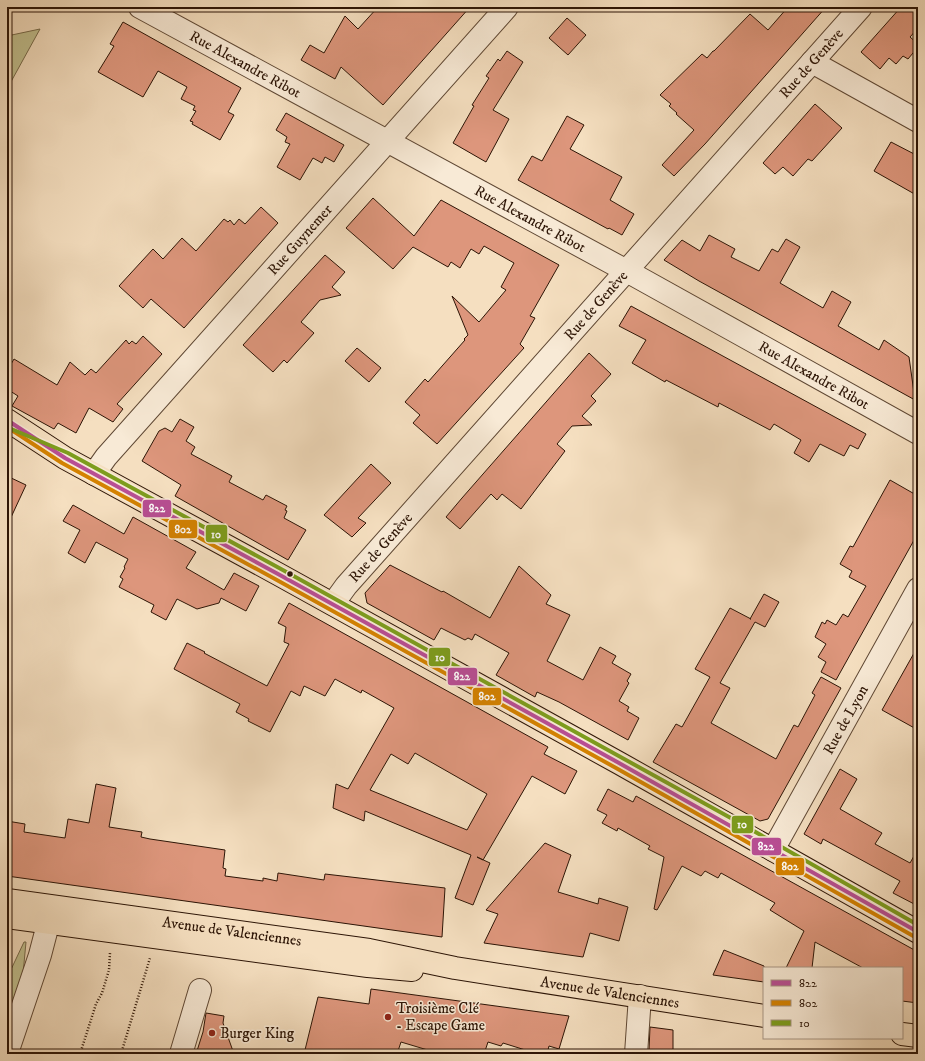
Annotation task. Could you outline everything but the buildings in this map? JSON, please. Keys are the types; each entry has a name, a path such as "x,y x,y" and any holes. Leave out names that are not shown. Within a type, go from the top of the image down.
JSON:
{"main road":[{"path":"7,420 65,458 333,604 735,827 918,932"},
{"path":"7,434 65,458"},
{"name":"Avenue de Valenciennes","path":"7,900 47,914"},
{"name":"Avenue de Valenciennes","path":"7,917 47,914 369,950 455,968 763,1016"}],"street":[{"name":"Rue Alexandre Ribot","path":"140,7 626,271 918,433"},
{"name":"Rue Guynemer","path":"94,474 106,458 507,7"},
{"name":"Rue de Genève","path":"333,604 346,586 861,7"},
{"path":"812,62 918,121"},
{"name":"Rue de Lyon","path":"773,850 918,589"},
{"path":"7,1053 40,955 46,932 47,914"},
{"path":"181,1054 200,990"},
{"path":"636,1054 640,996"}],"path":[{"path":"80,1054 109,970 111,948"},
{"path":"120,1054 152,953"}],"shaded area":[{"path":"40,29 7,89 7,36"},
{"path":"24,942 26,942 23,974 7,1022 7,978"}],"transit line":[{"name":"822","path":"7,420 65,458 619,763 918,932"},
{"name":"802","path":"7,427 62,463 616,768 915,937"},
{"name":"10","path":"9,428 68,453 281,569 738,822 918,925"}],"place":[{"name":"Troisième Clé - Escape Game","path":"388,1017"},
{"name":"Burger King","path":"212,1033"}]}
